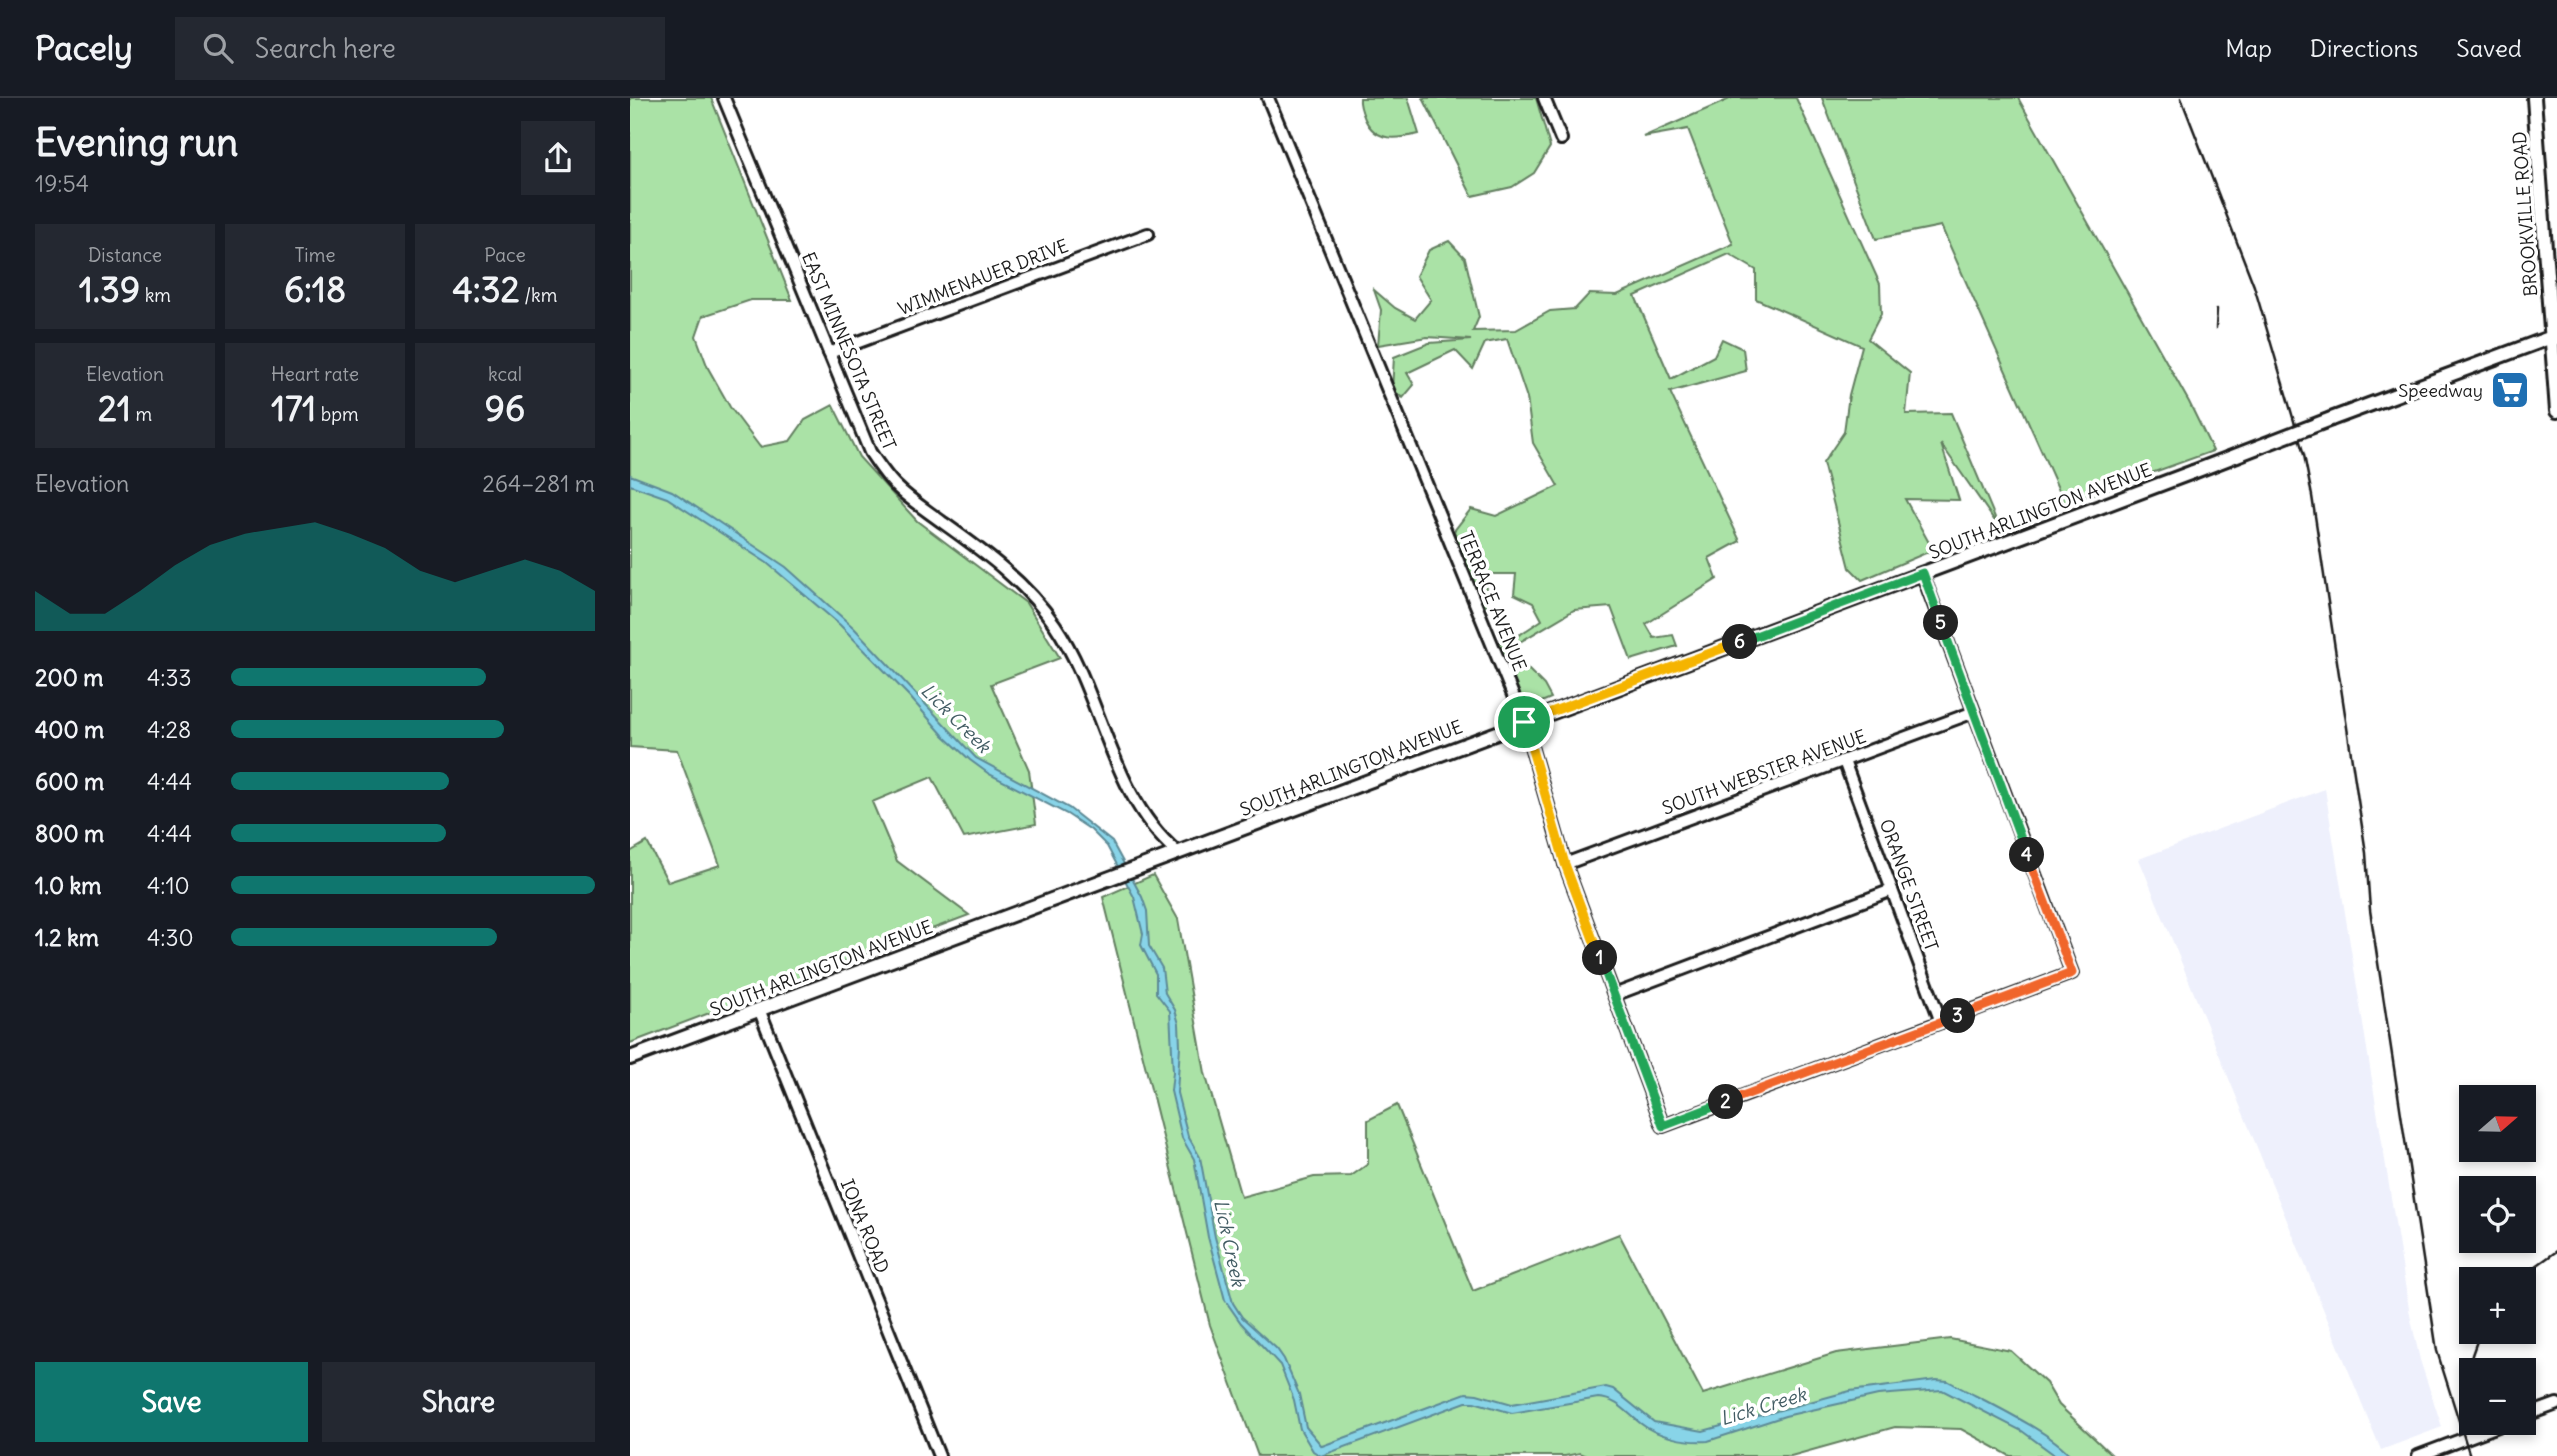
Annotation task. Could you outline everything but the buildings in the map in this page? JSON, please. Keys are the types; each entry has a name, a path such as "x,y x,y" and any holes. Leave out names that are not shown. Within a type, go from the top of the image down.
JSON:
{"main road":[{"name":"BROOKVILLE ROAD","path":"2534,98 2554,336 2557,411"},
{"name":"SOUTH ARLINGTON AVENUE","path":"630,1058 2554,336"}],"street":[{"name":"EAST MINNESOTA STREET","path":"724,98 865,442 891,480 913,501 1007,570 1049,616 1067,646 1140,809 1150,825 1177,852"},
{"name":"TERRACE AVENUE","path":"1268,98 1524,722 1565,864 1663,1126 1941,1022"},
{"path":"1545,98 1561,139"},
{"name":"WIMMENAUER DRIVE","path":"829,353 1148,233"},
{"path":"1923,573 2072,973 1941,1022"},
{"name":"SOUTH WEBSTER AVENUE","path":"1565,864 1974,712"},
{"name":"ORANGE STREET","path":"1844,761 1941,1022"},
{"path":"1614,995 1892,890"},
{"name":"IONA ROAD","path":"759,1009 939,1456"},
{"path":"2536,1412 2557,1404"},
{"path":"2418,1456 2474,1435"}],"shaded area":[{"path":"2325,789 2410,1315 2420,1360 2442,1427 2381,1450 2139,859"}],"green space":[{"path":"630,98 711,98 792,300 751,300 703,316 696,336 708,368 730,407 760,447 790,441 805,420 833,405 859,457 917,521 1026,603 1060,658 991,684 1029,770 1036,824 964,838 932,777 872,802 897,861 969,915 630,1043 630,852 647,842 668,882 720,865 677,750 630,747"},
{"path":"1360,98 1408,98 1419,134 1396,138 1381,136 1365,119"},
{"path":"1423,98 1536,98 1550,147 1534,173 1512,187 1472,196"},
{"path":"1732,98 1796,98 1880,284 1881,314 1868,339 1910,373 1906,414 1951,413 1999,527 1941,444 1959,500 1905,499 1933,550 1862,580 1850,568 1823,463 1844,432 1849,395 1862,346 1756,299 1756,270 1729,254 1635,296 1671,379 1714,356 1722,339 1743,349 1746,371 1670,392 1740,541 1709,558 1717,579 1646,624 1654,638 1673,635 1677,646 1631,660 1611,607 1574,610 1508,649 1544,685 1551,698 1525,709 1497,642 1507,643 1542,620 1533,603 1514,594 1516,574 1483,574 1489,604 1483,606 1454,531 1471,509 1496,516 1558,486 1533,443 1527,398 1507,339 1485,343 1473,369 1455,350 1407,373 1414,385 1403,398 1392,390 1394,357 1429,343 1471,340 1427,337 1378,345 1381,310 1374,290 1395,308 1415,319 1431,300 1416,276 1429,250 1449,241 1465,258 1479,317 1473,331 1516,330 1550,311 1575,309 1589,294 1617,295 1733,244 1688,129 1643,137"},
{"path":"1822,98 2018,98 2189,402 2213,451 2065,504 1941,226 1876,239"},
{"path":"1153,875 1178,919 1205,1073 1241,1197 1314,1177 1351,1176 1368,1164 1368,1120 1397,1105 1473,1291 1619,1234 1703,1394 1836,1353 1950,1339 2011,1351 2046,1383 2059,1405 2113,1456 2010,1456 1961,1429 1895,1427 1791,1456 1587,1456 1580,1453 1565,1456 1258,1456 1210,1325 1103,897"}],"water":[{"name":"Lick Creek","path":"630,475 672,491 786,567 854,628 976,758 1069,808 1112,842 1142,897 1147,911 1149,946 1162,968 1165,993 1175,1010 1179,1024 1177,1093 1188,1136 1200,1157 1215,1237 1233,1303 1242,1317 1277,1349 1284,1359 1299,1394 1306,1427 1322,1446 1466,1393 1512,1404 1606,1387 1613,1389 1654,1422 1703,1431 1850,1391 1936,1380 1948,1381 2013,1416 2047,1436 2071,1456 2056,1456 2022,1431 1942,1390 1878,1395 1785,1416 1708,1441 1681,1440 1654,1432 1616,1403 1605,1399 1512,1413 1466,1402 1321,1456 1313,1451 1300,1429 1294,1400 1280,1365 1241,1323 1225,1300 1208,1237 1194,1159 1182,1138 1171,1091 1173,1072 1170,1011 1156,993 1156,974 1141,945 1143,934 1134,897 1107,846 1091,830 1067,814 989,774 970,760 943,735 840,625 767,563 667,498 630,485"}],"railway":[{"path":"2181,98 2254,286 2304,455 2366,853 2370,910 2437,1351 2470,1456"},
{"path":"2216,328 2217,309"},
{"path":"2535,1267 2557,1251"},
{"path":"2472,1358 2476,1344"}],"place":[{"name":"Speedway","path":"2510,390"}],"route":[{"path":"1923,573 2072,973 1663,1126 1565,864 1524,722 1923,573"}]}
